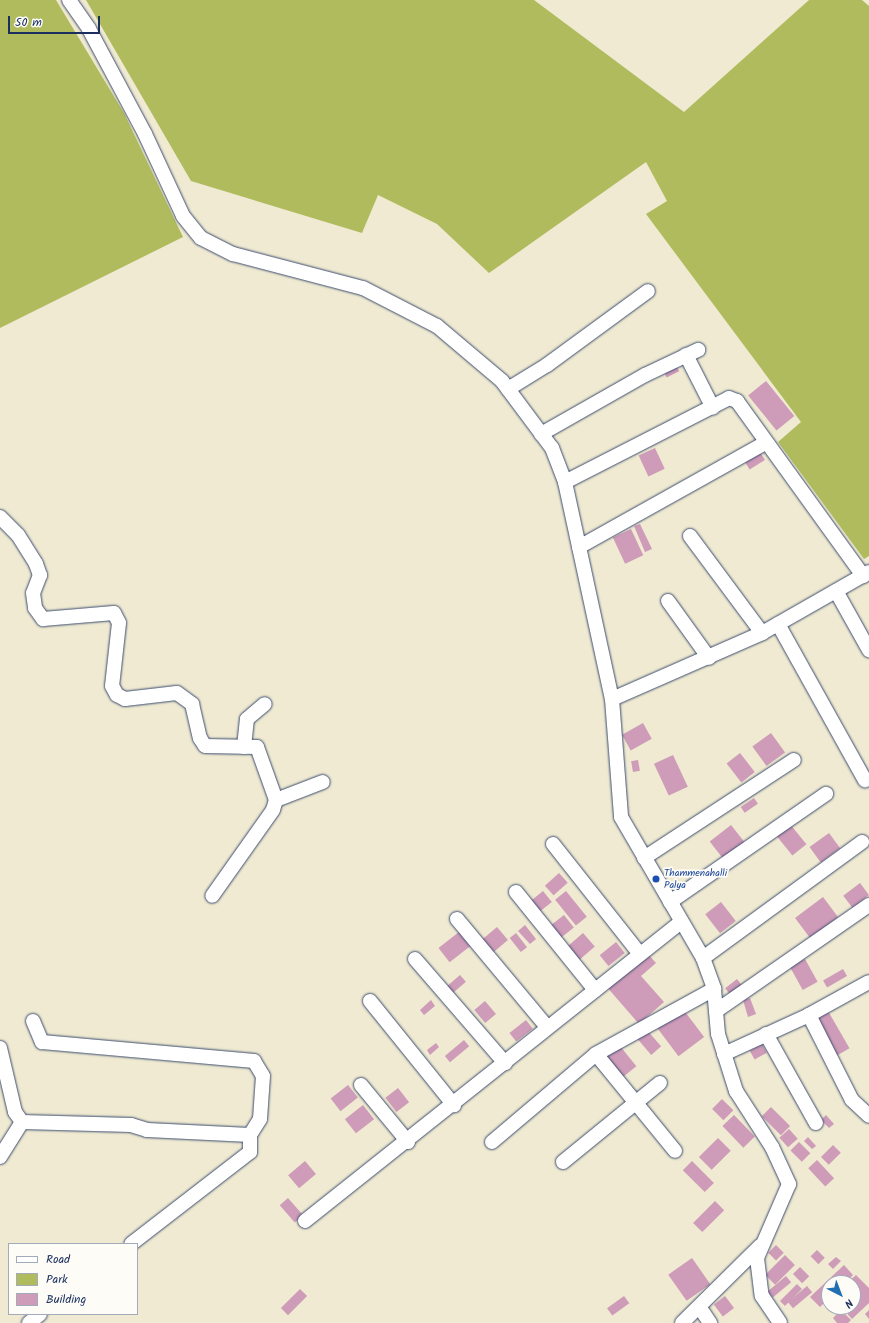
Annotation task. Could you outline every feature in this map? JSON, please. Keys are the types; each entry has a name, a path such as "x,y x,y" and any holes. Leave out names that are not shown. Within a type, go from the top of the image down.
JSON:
{"street":[{"path":"68,0 89,29 126,99 183,216 201,238 233,254 363,288 437,326 508,389 552,448 565,482 612,699 621,817 703,958 714,989 716,1011 724,1054 736,1091 772,1147 789,1184 758,1258 762,1296 780,1323"},
{"path":"508,389 547,365 648,291"},
{"path":"541,434 692,353 713,408"},
{"path":"565,482 713,408 729,398 737,401 765,443 866,574 762,633 709,658 612,699"},
{"path":"579,547 765,443"},
{"path":"0,517 18,535 36,564 40,575 33,593 35,608 43,619 114,613 119,623 112,686 116,695 125,700 176,693 192,704 200,738 205,746 257,747 276,800"},
{"path":"690,536 762,633"},
{"path":"836,591 869,650"},
{"path":"668,600 709,658"},
{"path":"778,624 865,780"},
{"path":"244,747 247,719 265,704"},
{"path":"644,858 794,760"},
{"path":"212,896 250,846 276,800 323,782"},
{"path":"670,902 826,794"},
{"path":"703,958 862,842"},
{"path":"553,844 640,953"},
{"path":"516,892 595,990"},
{"path":"716,1011 869,905"},
{"path":"457,919 547,1026"},
{"path":"306,1221 454,1105 547,1026 681,922"},
{"path":"415,959 505,1063"},
{"path":"724,1054 809,1015 869,982"},
{"path":"492,1142 596,1054 714,989"},
{"path":"370,1001 454,1105"},
{"path":"809,1015 852,1100 869,1116"},
{"path":"33,1021 42,1042 254,1061 263,1076 260,1119 250,1135 250,1152 132,1243"},
{"path":"766,1034 816,1123"},
{"path":"0,1048 16,1112 22,1122"},
{"path":"596,1054 675,1151"},
{"path":"563,1162 660,1083"},
{"path":"361,1085 408,1142"},
{"path":"22,1122 131,1125 147,1130 250,1135"},
{"path":"0,1157 22,1122"},
{"path":"682,1323 700,1308 763,1243"},
{"path":"700,1308 710,1323"},
{"path":"29,1323 39,1315"}],"green space":[{"path":"0,0 56,0 124,113 183,237 0,328"},
{"path":"86,0 534,0 684,112 809,0 862,0 869,6 869,556 864,559 778,442 801,422 646,214 667,201 646,162 489,273 437,224 378,195 362,233 191,181"}],"building":[{"path":"676,365 679,371 667,378 664,371"},
{"path":"766,381 794,416 776,430 748,395"},
{"path":"655,448 665,469 648,476 639,456"},
{"path":"758,449 765,460 750,470 743,459"},
{"path":"640,524 652,549 645,552 634,526"},
{"path":"631,529 643,555 625,564 613,537"},
{"path":"643,723 652,739 631,750 622,735"},
{"path":"771,733 785,752 766,766 752,747"},
{"path":"740,753 755,772 741,782 727,763"},
{"path":"673,755 688,787 669,796 654,764"},
{"path":"638,760 640,771 633,772 631,761"},
{"path":"754,798 758,804 745,813 741,807"},
{"path":"790,824 806,844 792,856 776,835"},
{"path":"731,825 745,843 724,860 710,842"},
{"path":"829,833 840,848 821,862 810,847"},
{"path":"559,873 568,883 554,895 545,886"},
{"path":"860,883 869,895 852,908 843,896"},
{"path":"543,891 552,902 537,914 528,903"},
{"path":"566,891 587,917 576,925 555,900"},
{"path":"823,897 838,917 810,938 795,918"},
{"path":"721,902 736,921 720,933 705,914"},
{"path":"564,915 574,928 560,939 550,926"},
{"path":"525,925 536,939 530,944 518,931"},
{"path":"497,927 508,940 491,954 480,941"},
{"path":"459,932 470,946 450,962 439,948"},
{"path":"516,933 527,947 521,952 510,938"},
{"path":"583,933 595,947 577,962 565,949"},
{"path":"616,942 625,953 608,966 600,955"},
{"path":"646,952 656,963 641,976 664,1002 639,1024 606,986"},
{"path":"805,959 818,982 803,990 790,967"},
{"path":"843,969 847,976 827,987 823,980"},
{"path":"460,975 466,982 450,996 444,989"},
{"path":"737,979 744,988 732,997 725,988"},
{"path":"750,998 756,1014 748,1017 743,1000"},
{"path":"431,1000 435,1006 424,1015 420,1010"},
{"path":"485,1001 496,1014 485,1023 474,1010"},
{"path":"683,1009 704,1037 679,1056 657,1028"},
{"path":"828,1011 850,1048 837,1056 815,1018"},
{"path":"526,1020 533,1029 516,1042 509,1033"},
{"path":"646,1029 661,1046 651,1055 636,1038"},
{"path":"464,1040 469,1046 450,1062 445,1056"},
{"path":"436,1043 439,1047 430,1055 427,1050"},
{"path":"762,1044 767,1053 755,1060 750,1051"},
{"path":"620,1046 636,1066 622,1078 606,1057"},
{"path":"348,1085 358,1098 341,1111 331,1099"},
{"path":"398,1088 409,1102 396,1112 385,1098"},
{"path":"722,1099 733,1110 723,1120 712,1109"},
{"path":"363,1105 374,1119 356,1133 345,1119"},
{"path":"771,1107 790,1126 781,1135 762,1116"},
{"path":"734,1115 755,1137 743,1148 722,1126"},
{"path":"826,1115 834,1124 829,1128 821,1120"},
{"path":"789,1129 798,1139 788,1147 779,1138"},
{"path":"808,1137 816,1146 812,1149 804,1141"},
{"path":"718,1138 731,1151 712,1170 699,1157"},
{"path":"799,1142 810,1153 802,1162 791,1150"},
{"path":"833,1145 841,1153 829,1165 821,1157"},
{"path":"817,1160 834,1178 825,1186 808,1168"},
{"path":"305,1161 316,1174 299,1188 288,1175"},
{"path":"692,1161 714,1183 705,1192 683,1170"},
{"path":"288,1198 303,1215 295,1223 280,1205"},
{"path":"715,1201 724,1210 702,1232 693,1223"},
{"path":"776,1245 784,1253 776,1261 768,1253"},
{"path":"817,1250 825,1258 818,1264 811,1256"},
{"path":"785,1255 795,1265 775,1285 765,1275"},
{"path":"836,1257 841,1261 833,1269 828,1264"},
{"path":"692,1258 710,1284 687,1301 668,1275"},
{"path":"844,1265 853,1275 833,1275"},
{"path":"800,1267 809,1276 802,1283 793,1274"},
{"path":"786,1276 791,1282 773,1298 768,1291"},
{"path":"861,1280 869,1288 869,1303 861,1311"},
{"path":"797,1284 802,1289 785,1306 780,1301"},
{"path":"807,1286 812,1292 793,1308 788,1302"},
{"path":"821,1287 820,1307 810,1297"},
{"path":"300,1289 307,1296 288,1315 281,1308"},
{"path":"624,1296 629,1303 612,1316 607,1308"},
{"path":"725,1296 734,1308 723,1316 714,1304"},
{"path":"869,1310 869,1319 865,1314"},
{"path":"836,1315 846,1315 851,1320 848,1323 837,1323 833,1318"},
{"path":"848,1315 856,1315 852,1319"}],"place":[{"name":"Thammenahalli Palya","path":"656,879"}]}
